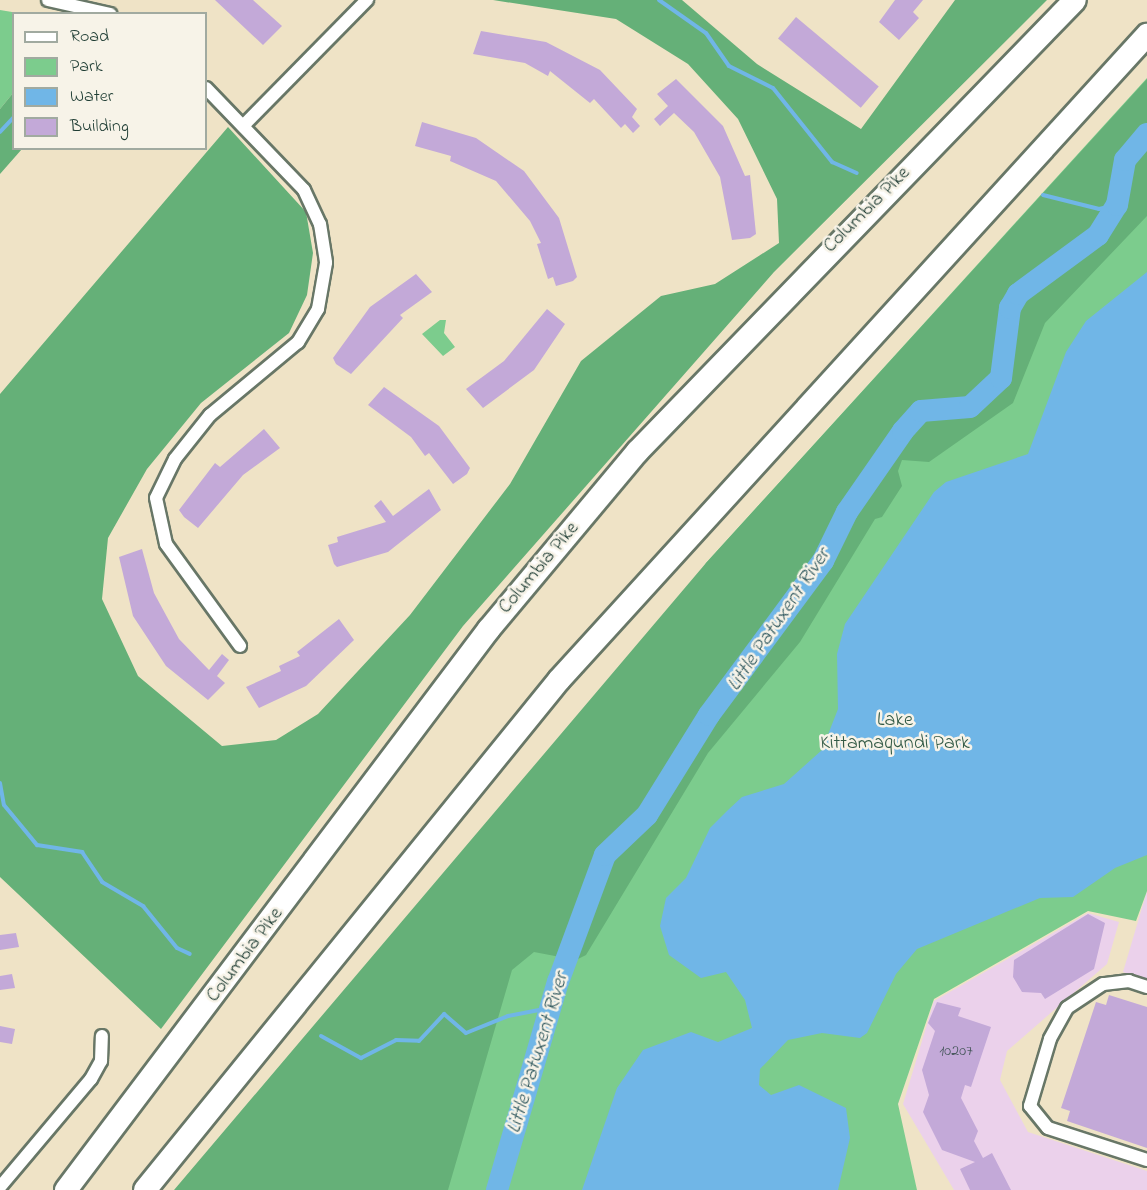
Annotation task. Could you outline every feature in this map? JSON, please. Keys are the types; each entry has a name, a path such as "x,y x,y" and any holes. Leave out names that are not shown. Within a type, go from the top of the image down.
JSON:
{"highway":[{"name":"Columbia Pike","path":"66,1190 489,629 637,452 1075,0"},
{"path":"146,1190 559,680 1147,35"}],"street":[{"path":"48,0 101,12"},
{"path":"243,126 367,0"},
{"path":"207,89 313,205 324,244 326,281 318,309 298,342 210,415 175,459 162,480 156,512 166,544 240,646"},
{"path":"1147,987 1130,981 1103,984 1066,1008 1050,1039 1030,1106 1048,1128 1147,1160"},
{"path":"0,1187 92,1079 101,1061 102,1036"}],"shaded area":[{"path":"1147,891 1147,980 1123,972"},
{"path":"1088,913 1119,922 1107,964 1007,1051 1000,1080 1028,1132 1147,1171 1147,1190 954,1190 903,1104 934,1001"}],"green space":[{"path":"493,0 682,0 757,64 861,129 955,0 1047,0 774,272 463,626 161,1029 0,877 0,394 228,127 306,212 313,253 307,295 289,333 201,403 147,469 108,538 102,599 138,676 222,746 276,740 318,714 410,615 510,484 581,361 661,296 715,284 779,243 777,199 738,119 688,64 616,19"},
{"path":"0,10 12,12 12,94 0,109"},
{"name":"Lake Kittamaqundi Park","path":"1147,78 1147,891 1136,921 1088,911 934,999 898,1104 917,1190 318,1190 706,563"},
{"path":"1147,79 1147,216 1045,323 1013,403 929,462 902,460 898,471 902,486 882,517 875,519 800,642 708,753 586,955 576,960 534,952 512,970 448,1190 174,1190 706,563"},
{"path":"12,94 12,150 21,150 0,174 0,109"},
{"path":"440,320 446,320 444,333 455,347 443,356 422,334"}],"water":[{"path":"1147,272 1147,855 1115,868 1073,897 1040,898 917,949 896,974 867,1033 860,1038 822,1033 788,1040 760,1069 759,1085 771,1095 799,1085 846,1108 850,1138 838,1190 582,1190 617,1088 643,1050 691,1032 718,1042 752,1028 745,1000 726,972 701,978 669,955 660,926 666,898 686,878 710,828 728,810 742,797 784,784 822,750 838,709 837,654 845,624 934,492 946,482 1028,454 1066,352 1086,321"}],"building":[{"path":"215,0 253,0 282,26 263,45"},
{"path":"895,0 923,0 913,12 919,18 899,40 879,22"},
{"path":"796,17 879,86 861,108 778,38"},
{"path":"481,31 546,42 600,70 637,109 632,117 640,126 633,133 625,124 621,128 594,99 590,103 550,71 548,76 525,63 473,54"},
{"path":"676,79 723,126 745,176 750,175 756,234 750,238 732,240 720,177 694,132 674,113 660,126 654,119 668,106 657,94"},
{"path":"422,122 476,138 524,171 559,218 577,277 573,281 556,286 553,277 548,279 537,244 541,243 530,221 496,181 450,161 451,156 415,146"},
{"path":"416,274 432,292 400,315 403,318 351,374 336,364 333,358 370,307"},
{"path":"547,309 565,324 534,370 483,408 466,389 504,361"},
{"path":"384,387 439,426 470,468 467,474 453,484 429,453 425,456 411,437 368,405"},
{"path":"264,429 280,448 243,475 198,528 179,510 215,463 220,467"},
{"path":"429,489 441,510 388,552 337,567 334,564 328,545 338,542 337,537 386,522 374,506 381,500 393,516"},
{"path":"142,549 154,593 179,639 209,670 222,654 229,660 217,676 225,683 208,700 166,666 133,616 119,557"},
{"path":"339,619 354,640 306,686 259,708 246,687 281,671 279,666 300,656 297,652"},
{"path":"1088,914 1105,923 1094,969 1045,999 1041,993 1022,992 1013,977 1014,960"},
{"path":"16,933 19,947 0,950 0,935"},
{"path":"12,974 15,988 0,990 0,976"},
{"path":"1109,995 1147,1007 1147,1148 1067,1121 1070,1111 1061,1108 1096,1002 1106,1005"},
{"path":"937,1002 961,1008 958,1016 991,1027 971,1087 965,1085 961,1098 978,1131 974,1141 983,1158 992,1153 1011,1190 970,1190 960,1169 975,1162 942,1150 923,1112 929,1095 922,1070 935,1031 928,1023"},
{"path":"0,1026 15,1029 12,1044 0,1042"}],"waterway":[{"path":"659,0 706,33 729,66 773,88 832,162 857,173"},
{"path":"0,132 12,119"},
{"name":"Little Patuxent River","path":"497,1190 558,982 605,855 647,815 709,715 823,561 847,512 903,431 921,411 970,407 1001,378 1010,308 1018,294 1098,235 1117,205 1125,160 1147,134"},
{"path":"1043,195 1099,209 1117,205"},
{"path":"0,783 4,805 37,845 82,852 102,882 143,906 177,948 190,954"},
{"path":"321,1036 361,1058 396,1040 419,1041 444,1014 466,1033 508,1016 549,1008"}]}
